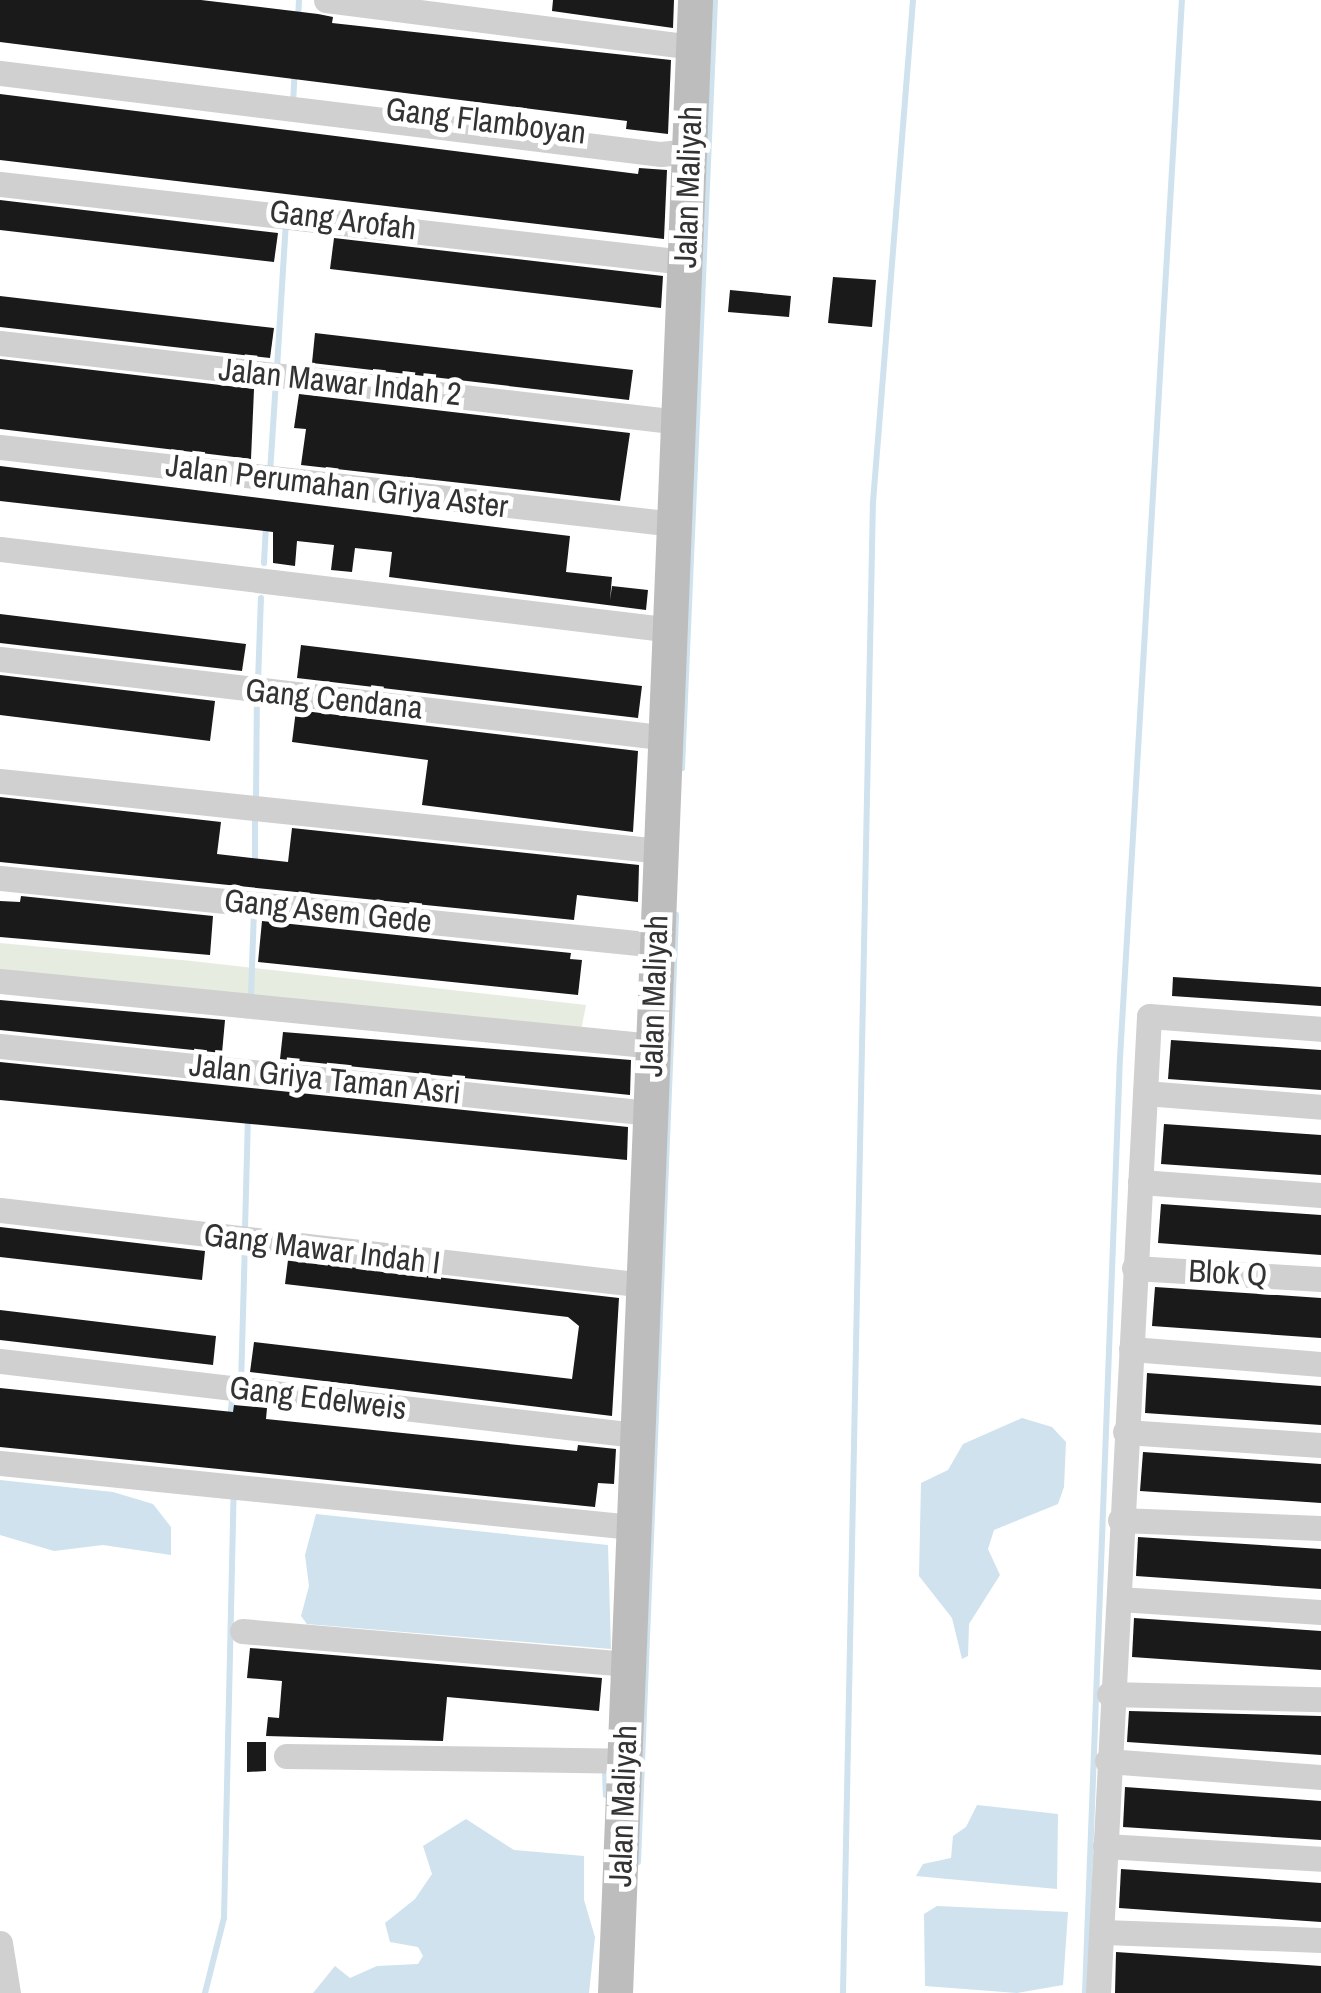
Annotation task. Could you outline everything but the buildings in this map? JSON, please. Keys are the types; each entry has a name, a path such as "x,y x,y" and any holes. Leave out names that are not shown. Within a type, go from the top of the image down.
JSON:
{"street":[{"path":"326,0 686,46"},
{"name":"Jalan Maliyah","path":"615,1993 624,1762 618,1663 621,1526 652,850 672,630 666,523 680,150 686,46 696,0"},
{"name":"Gang Flamboyan","path":"0,60 292,103 663,142 680,150"},
{"path":"0,73 292,103"},
{"name":"Gang Arofah","path":"0,184 276,212 676,261"},
{"name":"Jalan Mawar Indah 2","path":"0,344 670,421"},
{"name":"Jalan Perumahan Griya Aster","path":"0,447 666,523"},
{"path":"0,549 672,630"},
{"name":"Gang Cendana","path":"0,659 660,737"},
{"path":"0,781 652,850"},
{"name":"Gang Asem Gede","path":"0,878 254,910 647,951"},
{"name":"Gang Asem Gede","path":"0,891 254,910"},
{"path":"0,981 643,1045"},
{"path":"1098,1993 1104,1932 1109,1694 1118,1599 1149,1016 1321,1028"},
{"name":"Jalan Griya Taman Asri","path":"0,1046 641,1112"},
{"path":"1145,1093 1321,1106"},
{"path":"1140,1182 1321,1194"},
{"name":"Gang Mawar Indah I","path":"0,1210 635,1284"},
{"name":"Blok Q","path":"1134,1268 1321,1278"},
{"path":"1130,1349 1321,1364"},
{"name":"Gang Edelweis","path":"0,1361 628,1434"},
{"path":"1125,1432 1321,1445"},
{"path":"0,1463 621,1526"},
{"path":"1120,1520 1321,1528"},
{"path":"1118,1599 1321,1612"},
{"path":"242,1631 618,1663"},
{"path":"1109,1694 1321,1699"},
{"path":"286,1756 624,1762"},
{"path":"1107,1761 1321,1777"},
{"path":"1105,1846 1321,1859"},
{"path":"1104,1932 1321,1940"},
{"path":"1,1953 8,1993"}],"shaded area":[{"path":"0,943 586,1005 581,1031 0,974"}],"water":[{"path":"1022,1418 1052,1427 1066,1442 1064,1487 1058,1504 994,1530 988,1549 1000,1575 969,1624 968,1656 962,1659 952,1618 919,1576 921,1483 948,1470 963,1444"},
{"path":"0,1480 113,1492 153,1504 171,1527 171,1555 103,1545 54,1551 0,1535"},
{"path":"316,1514 608,1545 611,1649 307,1624 301,1616 309,1586 305,1555"},
{"path":"977,1805 1058,1814 1057,1889 916,1876 923,1864 951,1858 953,1836 966,1827"},
{"path":"466,1819 514,1850 584,1856 584,1900 595,1937 589,1993 313,1993 335,1966 350,1978 377,1966 418,1964 423,1956 418,1947 390,1942 385,1923 415,1899 432,1874 423,1846"},
{"path":"937,1906 1068,1912 1063,1985 1017,1993 925,1986 924,1914"}],"waterway":[{"path":"298,19 299,0"},
{"path":"682,768 715,0"},
{"path":"843,1993 873,502 913,0"},
{"path":"1085,1993 1120,1058 1182,0"},
{"path":"293,104 295,71"},
{"path":"277,368 286,221"},
{"path":"270,473 276,381"},
{"path":"264,563 266,525"},
{"path":"258,682 261,598"},
{"path":"256,802 257,694"},
{"path":"255,814 255,867"},
{"path":"251,996 254,909"},
{"path":"638,1862 676,915"},
{"path":"245,1230 248,1117"},
{"path":"241,1385 245,1242"},
{"path":"230,1419 232,1400 239,1397"},
{"path":"205,1993 224,1918 234,1492"},
{"path":"605,1771 606,1795"}]}
